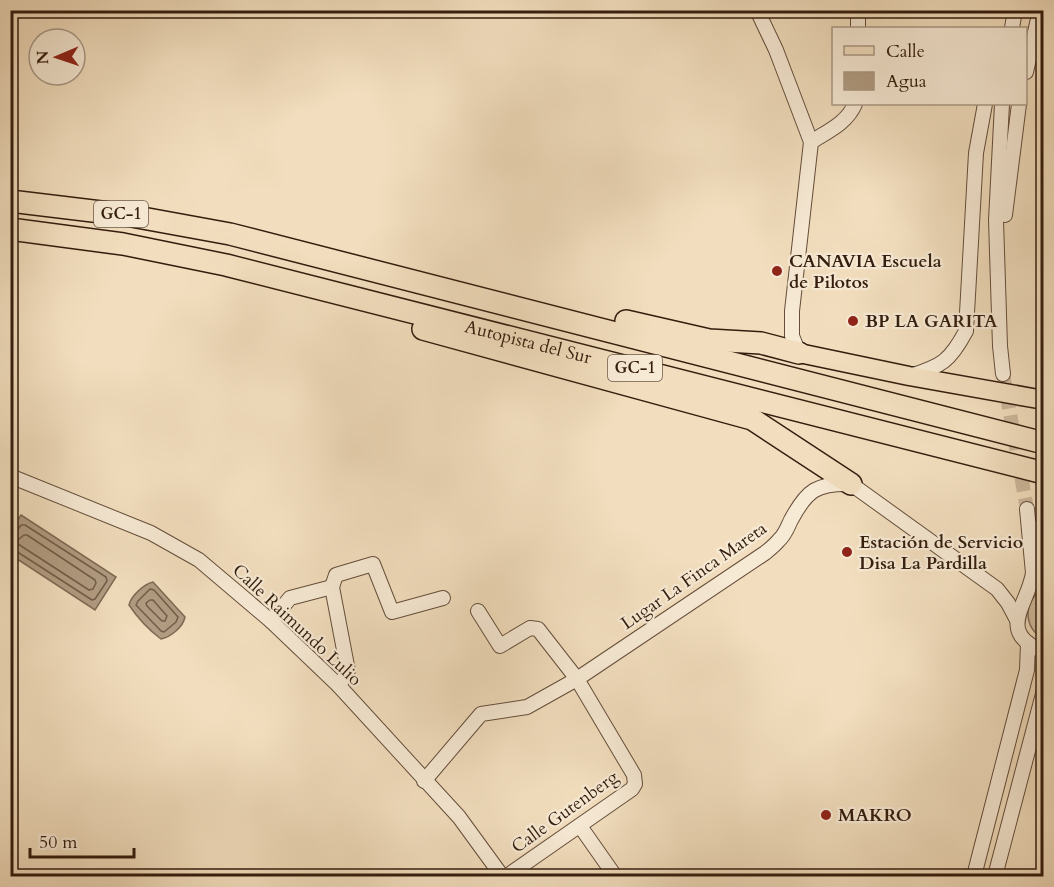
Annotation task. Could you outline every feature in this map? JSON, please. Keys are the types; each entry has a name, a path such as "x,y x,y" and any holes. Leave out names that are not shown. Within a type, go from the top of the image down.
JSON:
{"highway":[{"name":"Autopista del Sur","path":"10,201 126,215 230,234 1044,443"},
{"name":"Autopista del Sur","path":"10,230 29,230 123,244 226,265 1044,474"},
{"path":"230,234 400,264 643,326 709,340 761,343 799,353"},
{"path":"226,265 384,318 752,419 851,484"}],"main road":[{"path":"799,353 909,376 1044,400"}],"street":[{"path":"757,10 776,50 811,142 792,311 792,336 799,353"},
{"path":"858,10 858,27"},
{"path":"1012,27 1016,10"},
{"path":"1027,68 1040,10"},
{"path":"811,142 844,121 855,105"},
{"path":"909,376 942,364 957,349 966,331 975,164 985,105"},
{"path":"1002,105 996,220 1000,346 1004,374"},
{"path":"1000,292 1005,216 1019,105"},
{"path":"761,343 778,338 792,311"},
{"name":"Calle Raimundo Lulio","path":"10,476 151,533 199,560 271,621 339,686 459,817 504,876"},
{"name":"Lugar La Finca Mareta","path":"424,781 481,714 527,707 577,679 765,553 781,539 807,494 831,483 851,484"},
{"path":"851,484 997,589 1008,603 1021,634 1028,643 1044,652"},
{"path":"1017,620 1018,610 1032,582 1033,573 1028,515 1044,549"},
{"path":"339,686 348,671 332,587 336,575 373,564 392,612 442,598"},
{"path":"271,621 290,598 332,587"},
{"path":"478,611 500,646 530,628 538,628 577,679"},
{"path":"974,876 1027,670 1028,643"},
{"name":"Calle Gutenberg","path":"504,876 580,826 632,789 635,784 634,775 577,679"},
{"path":"995,876 1044,690"},
{"path":"580,826 615,876"}],"shaded area":[{"path":"1043,589 1043,639 1032,628 1028,614 1032,600"}],"water":[{"path":"21,515 116,577 95,610 11,555 11,531"},
{"path":"153,582 185,617 176,631 161,639 129,605 138,591"}],"tunnel":[{"path":"1003,374 1027,509"}],"place":[{"name":"CANAVIA Escuela de Pilotos","path":"777,271"},
{"name":"BP LA GARITA","path":"853,321"},
{"name":"Estación de Servicio Disa La Pardilla","path":"847,552"},
{"name":"MAKRO","path":"826,815"}]}
